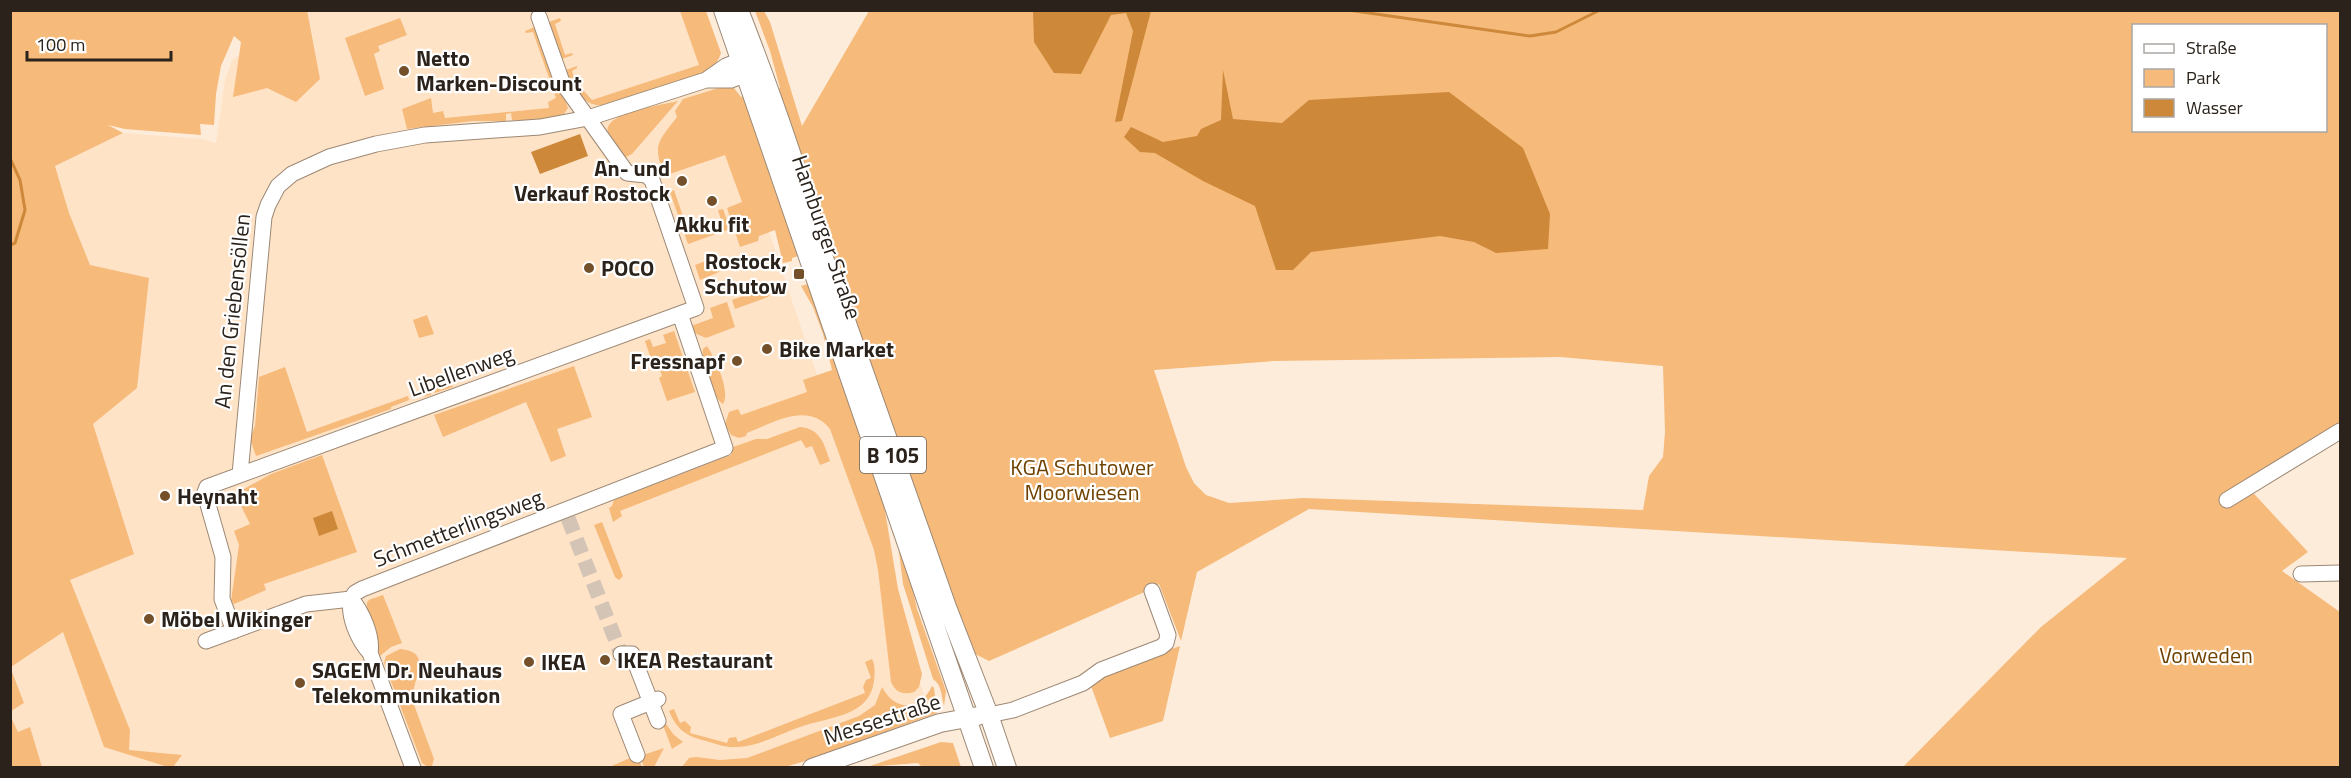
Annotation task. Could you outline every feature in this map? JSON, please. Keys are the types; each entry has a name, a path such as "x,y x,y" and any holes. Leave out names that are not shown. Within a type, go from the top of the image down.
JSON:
{"main road":[{"name":"Hamburger Straße","path":"723,10 751,64 804,192 819,244 947,607 989,715"},
{"name":"Hamburger Straße","path":"739,10 751,64 966,718"},
{"name":"Messestraße","path":"812,768 940,723 989,715"},
{"name":"B 105","path":"989,715 1006,768"},
{"name":"B 105","path":"966,718 984,768"}],"street":[{"path":"539,17 562,82 588,118"},
{"name":"An den Griebensöllen","path":"240,474 264,217 278,186 292,174 329,157 376,144 425,135 540,127 588,118 706,80 731,80 751,64"},
{"name":"Libellenweg","path":"240,474 696,308 652,180 646,175 627,173 588,118"},
{"name":"Schmetterlingsweg","path":"206,641 306,604 351,599 362,589 725,448 680,314"},
{"path":"2227,500 2340,431"},
{"path":"234,631 222,599 223,557 205,492 212,484 240,474"},
{"path":"2301,574 2340,573"},
{"path":"989,715 1013,710 1083,683 1101,670 1161,647 1166,643 1168,635 1152,591"},
{"path":"351,599 357,606 372,645 370,653 413,768"},
{"path":"621,654 632,654 655,701 658,721"},
{"path":"637,755 621,714 655,701"}],"shaded area":[{"path":"268,11 695,11 930,712 774,767 42,768 30,727 18,733 11,715 10,711 24,703 11,667 63,631 104,745 114,693 70,580 134,553 93,424 137,388 69,213 55,166 123,133 203,139 216,143 225,80 232,60 246,51"}],"green space":[{"path":"307,10 320,79 296,102 267,88 233,97 241,42 234,36 221,66 214,125 200,124 201,135 125,129 108,125 123,133 55,166 69,213 90,265 149,278 137,388 93,424 134,554 70,580 130,730 129,750 182,755 173,767 168,767 104,747 63,632 11,667 11,11"},
{"path":"680,11 706,11 721,53 716,63 700,75 603,105 590,103 580,95 566,70 577,66 572,71 575,81 592,100 699,65"},
{"path":"755,11 764,11 770,22 802,126 869,11 2340,11 2340,422 2244,483 2308,552 2282,571 2340,612 2340,767 1903,767 2041,627 2127,558 1309,509 1197,572 1181,641 1159,584 989,661 971,652 848,310 776,90 780,88 770,51","holes":["1560,357 1663,366 1665,432 1663,457 1649,476 1643,510 1304,498 1229,503 1206,495 1194,483 1186,467 1154,370 1275,361"]},
{"path":"400,18 407,35 378,46 380,51 374,54 384,89 365,96 345,38"},
{"path":"560,18 561,21 555,24 565,55 572,53 573,55 562,59 549,22"},
{"path":"537,26 568,108 564,114 536,121 512,120 511,113 506,114 506,121 473,121 407,129 402,109 431,98 433,113 443,111 445,118 549,108 548,102 556,98 533,32 526,33 525,31"},
{"path":"722,87 734,88 741,97 745,95 790,224 798,256 792,258 792,261 783,263 775,230 759,236 758,241 740,247 727,208 742,202 725,155 664,176 659,157 659,144 677,117 675,111 683,99"},
{"path":"678,101 632,154 624,158 608,133 609,126 614,120 636,111"},
{"path":"674,190 688,231 721,220 718,210 723,209 730,229 688,244 670,192"},
{"path":"714,258 719,272 700,280 695,265"},
{"path":"808,284 884,505 898,589 922,674 919,687 914,692 900,692 891,682 874,550 830,429 811,416 801,415 779,420 739,438 731,435 725,424 729,412 738,409 741,415 807,392 803,380 832,370 823,334 813,307 801,286"},
{"path":"772,286 774,290 768,297 735,309 732,300 755,292 757,294"},
{"path":"727,302 735,327 706,338 694,333 691,326 713,318 710,308"},
{"path":"427,315 434,334 419,338 413,320"},
{"path":"674,331 695,392 667,401 659,378 662,376 659,367 654,368 645,341 650,339 653,347 666,343 663,335"},
{"path":"707,346 724,383 723,404 715,395 705,369 703,349"},
{"path":"574,366 592,417 557,429 566,456 551,462 526,402 443,437 434,415"},
{"path":"285,367 307,432 408,396 409,400 391,409 256,456 250,439 255,426 259,377"},
{"path":"450,381 453,387 435,393 431,392 431,395 423,397 426,395 424,391"},
{"path":"800,427 813,431 821,438 830,461 820,465 812,446 806,448 801,440 620,511 622,516 613,522 609,508 614,500 731,455 733,447 756,439 767,439"},
{"path":"322,455 357,552 264,584 266,590 234,604 231,601 239,545 234,531 250,524 235,494 271,474"},
{"path":"602,522 623,576 619,580 615,577 594,525"},
{"path":"896,528 904,551 917,609 946,691 944,706 940,687 933,679 903,584"},
{"path":"383,595 402,643 391,647 380,656 366,619 370,617 368,601"},
{"path":"1180,646 1163,721 1110,738 1091,686 1103,673"},
{"path":"400,649 411,651 417,655 419,661 413,702 434,759 432,766 428,767 422,763 384,663 386,656"},
{"path":"872,659 875,675 871,692 858,708 838,717 806,725 755,744 729,747 693,737 679,728 669,711 674,709 680,723 685,721 691,727 690,733 727,743 729,738 736,737 738,742 865,693 863,687 866,680 871,678 865,662"},
{"path":"11,669 24,703 10,711"},
{"path":"932,686 937,713 802,762 785,767 681,768 689,758 720,760 747,758 859,716 875,705 882,687 894,701 907,705 921,700"},
{"path":"10,715 18,732 30,727 42,767 11,767"},
{"path":"666,724 683,742 672,749 663,725"},
{"path":"941,742 953,743 961,767 922,767 918,763 867,767"},
{"path":"664,748 654,767 644,767 640,756"},
{"path":"637,755 642,767 607,768"}],"water":[{"path":"1033,11 1151,11 1122,121 1115,122 1133,31 1126,13 1111,15 1081,74 1054,73 1034,42"},
{"path":"1223,70 1233,119 1282,123 1309,100 1449,92 1523,148 1550,214 1548,249 1496,253 1474,242 1440,236 1311,252 1293,270 1276,270 1255,206 1203,181 1155,153 1140,152 1124,137 1131,127 1163,142 1197,136 1201,129 1221,120"},
{"path":"580,134 588,156 540,174 531,152"},
{"path":"332,511 338,529 319,536 313,518"}],"waterway":[{"path":"1348,10 1530,36 1556,32 1600,10"},
{"path":"10,158 20,180 25,210 15,243 10,245"}],"tunnel":[{"path":"568,518 621,654"}],"place":[{"name":"Netto Marken-Discount","path":"404,71"},
{"name":"An- und Verkauf Rostock","path":"682,181"},
{"name":"Akku fit","path":"712,201"},
{"name":"POCO","path":"589,268"},
{"name":"Rostock, Schutow","path":"799,274"},
{"name":"Bike Market","path":"767,349"},
{"name":"Fressnapf","path":"737,361"},
{"name":"Heynaht","path":"165,496"},
{"name":"Möbel Wikinger","path":"149,619"},
{"name":"IKEA Restaurant","path":"605,660"},
{"name":"IKEA","path":"529,662"},
{"name":"SAGEM Dr. Neuhaus Telekommunikation","path":"300,683"}],"park label":[{"name":"KGA Schutower Moorwiesen","path":"1082,480"},
{"name":"Vorweden","path":"2206,655"}]}
